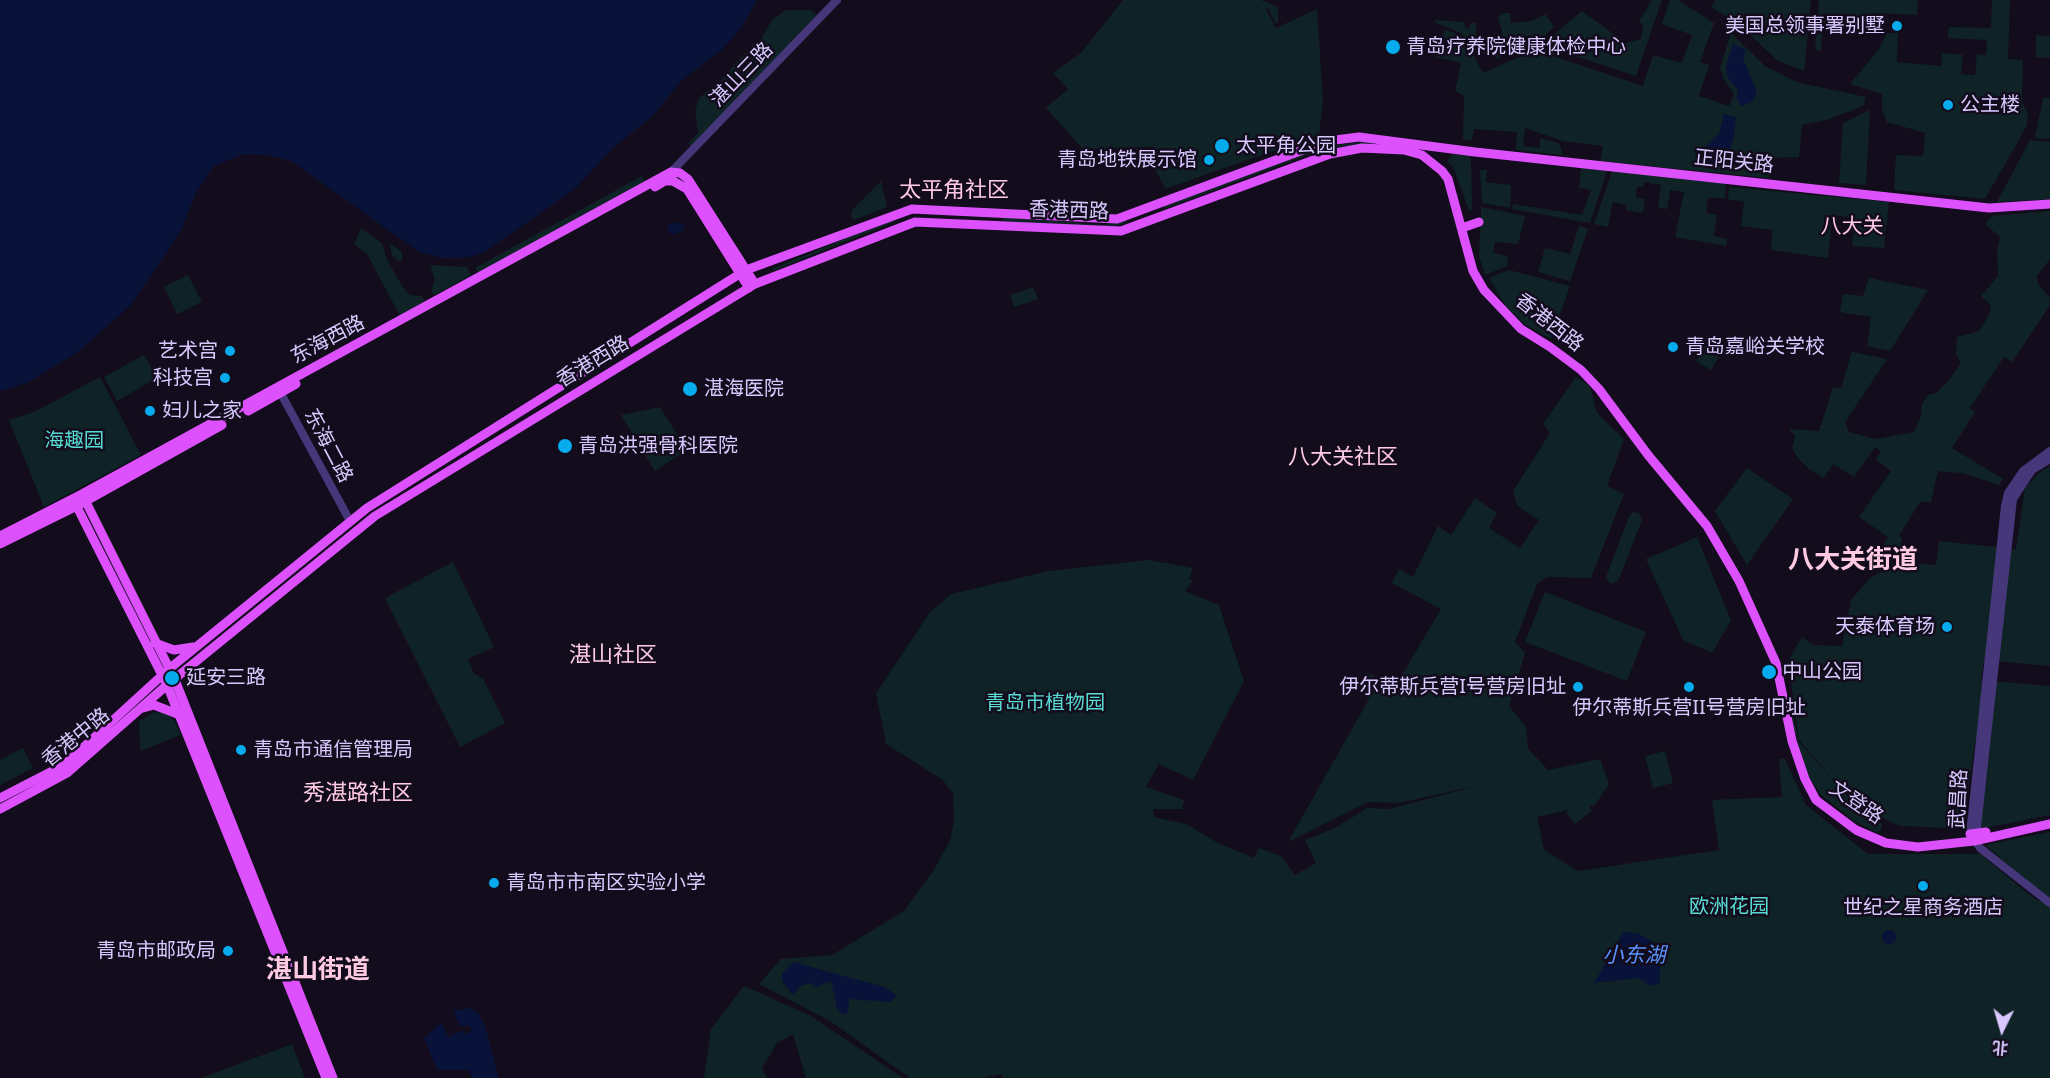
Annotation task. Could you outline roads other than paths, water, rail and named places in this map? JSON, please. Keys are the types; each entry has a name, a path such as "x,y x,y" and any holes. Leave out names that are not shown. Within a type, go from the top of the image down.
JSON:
{"main road":[{"name":"香港西路","path":"166,672 350,521 744,272 912,209 1117,219 1326,141 1359,136 1414,143"},
{"name":"正阳关路","path":"1414,143 1989,208 2050,204"},
{"name":"香港西路","path":"171,683 375,516 752,286 915,222 1121,231 1330,154 1362,148 1404,150 1422,155 1448,179 1473,271 1484,290 1521,329 1581,370 1599,389 1648,455 1707,526 1739,581 1776,663"},
{"path":"670,172 680,173 688,179 752,286"},
{"name":"东海西路","path":"0,544 670,172"},
{"name":"东海西路","path":"279,390 665,182 673,181 687,189 744,272"},
{"path":"1462,228 1479,222"},
{"path":"79,500 154,642 166,672"},
{"path":"79,500 171,683 333,1078"},
{"name":"东海西路","path":"0,536 79,500"},
{"path":"154,642 174,650 195,646"},
{"name":"文登路","path":"1776,663 1792,741 1805,780 1816,800 1856,830 1886,843 1918,847 2050,819"},
{"name":"香港中路","path":"0,798 64,765 166,672"},
{"path":"171,683 180,715 326,1078"},
{"name":"香港中路","path":"0,808 67,773 171,683"},
{"path":"141,708 154,705 180,715"},
{"name":"文登路","path":"1974,836 2050,824"}],"street":[{"name":"湛山三路","path":"670,172 837,0"},
{"name":"东海二路","path":"279,390 350,521"},
{"name":"武昌路","path":"1974,836 2007,498 2023,471 2050,452"},
{"name":"武昌路","path":"1974,836 2013,499 2028,475 2050,459"},
{"path":"1974,836 2050,903"}],"water":[{"path":"0,0 757,0 742,27 723,49 681,81 653,116 614,147 575,189 485,252 471,257 441,258 419,252 291,161 267,155 244,154 214,166 196,193 182,228 131,305 78,352 27,383 0,391"},
{"path":"1502,36 1507,38 1509,43 1507,48 1502,50 1497,48 1495,43 1497,38"},
{"path":"1733,44 1746,50 1743,58 1757,92 1752,102 1741,106 1737,99 1738,91 1727,76 1726,65"},
{"path":"1724,114 1736,117 1734,137 1726,161 1708,163 1709,150 1705,147 1719,134"},
{"path":"673,222 684,225 683,230 675,234 669,233 668,225"},
{"path":"1886,930 1892,930 1896,937 1892,944 1886,944 1882,940 1882,934"},
{"name":"小东湖","path":"1623,932 1638,933 1660,946 1660,983 1651,986 1639,978 1594,983"},
{"path":"793,962 885,987 897,996 890,1002 849,999 848,1013 843,1015 837,1009 831,981 816,987 811,983 800,986 794,994 791,993 782,981 782,973"},
{"path":"471,1008 479,1014 485,1026 499,1078 472,1078 469,1070 437,1070 424,1038 442,1022 448,1037 462,1030 465,1034 472,1031 469,1025 460,1027 453,1011"}],"place":[{"name":"美国总领事署别墅","path":"1897,26"},
{"name":"青岛疗养院健康体检中心","path":"1393,47"},
{"name":"公主楼","path":"1948,105"},
{"name":"太平角公园","path":"1222,146"},
{"name":"青岛地铁展示馆","path":"1209,160"},
{"name":"青岛嘉峪关学校","path":"1673,347"},
{"name":"艺术宫","path":"230,351"},
{"name":"科技宫","path":"225,378"},
{"name":"湛海医院","path":"690,389"},
{"name":"妇儿之家","path":"150,411"},
{"name":"青岛洪强骨科医院","path":"565,446"},
{"name":"天泰体育场","path":"1947,627"},
{"name":"中山公园","path":"1769,672"},
{"name":"延安三路","path":"172,678"},
{"name":"伊尔蒂斯兵营I号营房旧址","path":"1578,687"},
{"name":"伊尔蒂斯兵营II号营房旧址","path":"1689,687"},
{"name":"青岛市通信管理局","path":"241,750"},
{"name":"青岛市市南区实验小学","path":"494,883"},
{"name":"世纪之星商务酒店","path":"1923,886"},
{"name":"青岛市邮政局","path":"228,951"}],"district":[{"name":"太平角社区","path":"954,191"},
{"name":"八大关","path":"1852,227"},
{"name":"八大关社区","path":"1343,458"},
{"name":"八大关街道","path":"1853,561"},
{"name":"湛山社区","path":"613,656"},
{"name":"秀湛路社区","path":"358,794"},
{"name":"湛山街道","path":"318,971"}],"park label":[{"name":"海趣园","path":"74,441"},
{"name":"青岛市植物园","path":"1045,703"},
{"name":"欧洲花园","path":"1729,907"}]}
